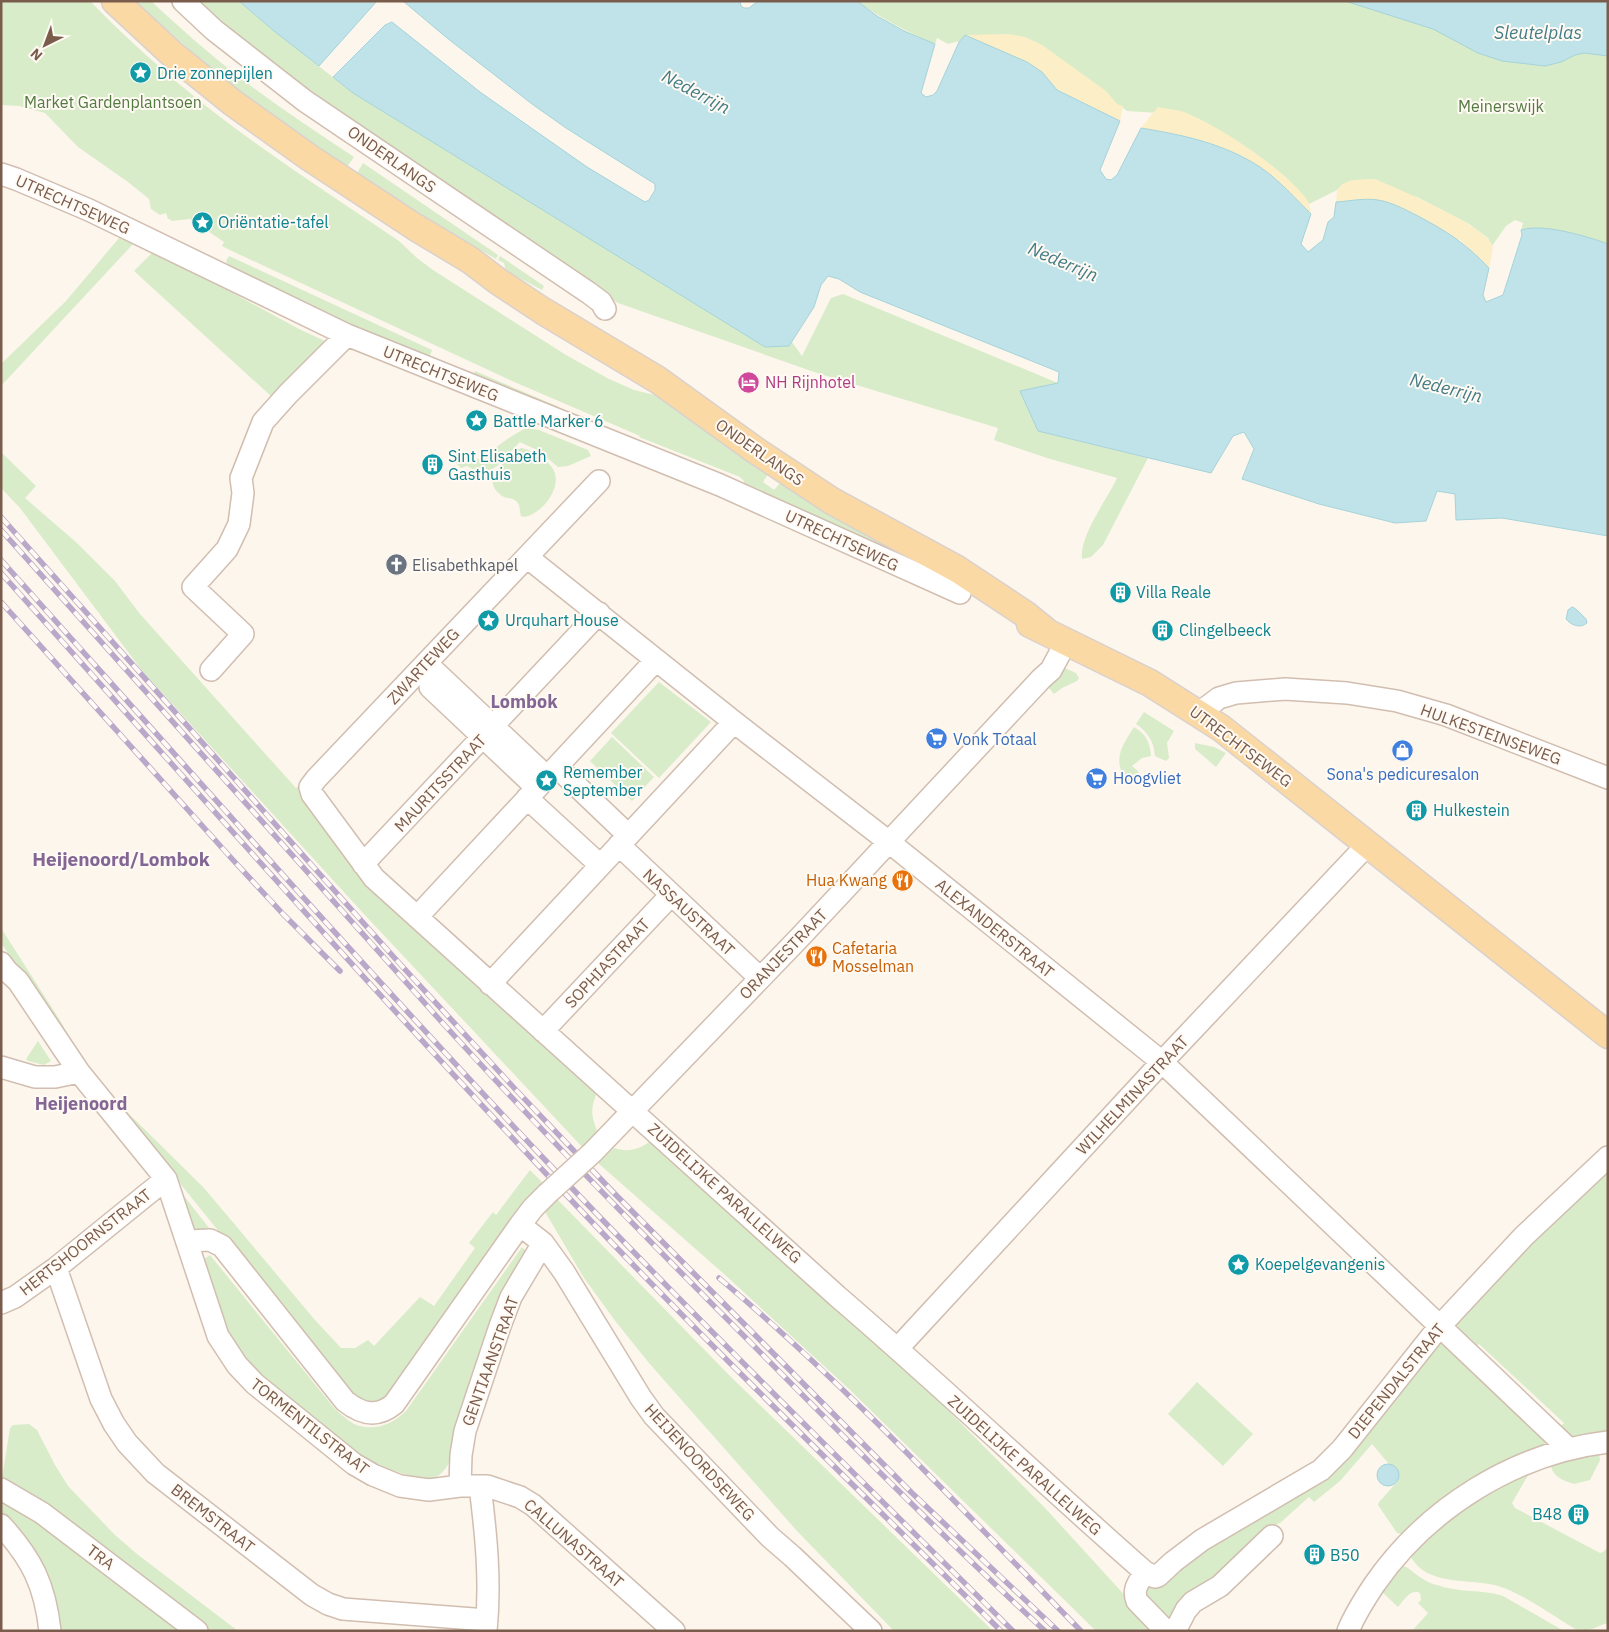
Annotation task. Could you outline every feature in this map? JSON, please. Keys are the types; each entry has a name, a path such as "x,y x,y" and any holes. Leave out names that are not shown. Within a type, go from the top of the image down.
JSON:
{"main road":[{"name":"ONDERLANGS","path":"115,1 172,53 233,103 310,158 407,222 470,260 550,299 630,362 658,380 754,450 832,501 893,536 957,569 1055,636"},
{"name":"ONDERLANGS","path":"893,536 928,559 960,594"},
{"name":"UTRECHTSEWEG","path":"960,594 1055,636 1150,683 1222,728 1608,1035"}],"street":[{"name":"ONDERLANGS","path":"183,1 214,30 306,101 589,293 601,302 606,309"},
{"name":"UTRECHTSEWEG","path":"1,174 89,210 347,336 720,486 960,594"},
{"path":"211,670 243,634 193,587 227,549 239,524 243,493 242,478 262,422 347,336"},
{"name":"ZWARTEWEG","path":"310,787 599,481"},
{"name":"ALEXANDERSTRAAT","path":"527,557 729,718 889,842 1162,1062 1569,1449"},
{"name":"MAURITSSTRAAT","path":"360,859 594,610"},
{"name":"ORANJESTRAAT","path":"187,1241 210,1240 222,1246 345,1400 358,1410 373,1414 389,1409 533,1208 634,1111 889,842 1041,678 1051,670 1055,636"},
{"path":"421,921 545,786 661,664"},
{"name":"NASSAUSTRAAT","path":"421,668 756,983"},
{"name":"HULKESTEINSEWEG","path":"1199,713 1219,698 1246,692 1285,689 1347,693 1397,702 1446,715 1608,778"},
{"path":"485,979 611,847 729,718"},
{"name":"NASSAUSTRAAT","path":"545,786 611,847"},
{"name":"ZUIDELIJKE PARALLELWEG","path":"310,787 312,794 374,878 837,1296 898,1348 1073,1509 1152,1573"},
{"name":"WILHELMINASTRAAT","path":"898,1348 1162,1062 1368,844"},
{"name":"SOPHIASTRAAT","path":"549,1036 672,904"},
{"path":"1,963 18,981 80,1072 166,1179"},
{"path":"1,1067 35,1077 55,1077 80,1072"},
{"name":"DIEPENDALSTRAAT","path":"1152,1573 1173,1562 1202,1540 1321,1470 1337,1454 1439,1327 1524,1236 1608,1158"},
{"name":"TORMENTILSTRAAT","path":"166,1179 218,1336 237,1365 255,1384 354,1464 373,1475 400,1486 429,1490 470,1486"},
{"name":"HERTSHOORNSTRAAT","path":"1,1303 16,1297 56,1268 166,1179"},
{"name":"HEIJENOORDSEWEG","path":"520,1225 543,1243 564,1272 654,1416 770,1537 871,1631"},
{"name":"GENTIAANSTRAAT","path":"486,1625 488,1548 461,1455 465,1431 511,1297 543,1243"},
{"name":"BREMSTRAAT","path":"56,1268 104,1407 127,1444 155,1473 312,1595 328,1604 343,1609 486,1625"},
{"path":"1348,1631 1360,1606 1385,1569 1434,1518 1473,1491 1502,1475 1548,1455 1608,1442"},
{"name":"CALLUNASTRAAT","path":"470,1486 487,1486 510,1493 533,1505 674,1631"},
{"name":"TRA","path":"1,1490 42,1513 197,1631"},
{"path":"1,1526 31,1563 41,1585 50,1631"},
{"path":"1175,1631 1186,1610 1193,1602 1220,1586 1272,1536"},
{"path":"1152,1573 1134,1590 1134,1595 1166,1631"}],"green space":[{"name":"Market Gardenplantsoen","path":"1,1 90,1 146,55 206,106 277,158 399,241 433,270 566,355 609,379 634,390 663,397 768,474 763,482 774,490 780,483 849,525 919,563 744,484 740,477 639,437 512,381 236,253 222,246 224,242 190,219 171,221 166,213 160,215 151,209 149,199 78,147 45,113 19,106 1,105"},
{"path":"135,1 151,1 238,76 281,108 354,157 347,167 219,76"},
{"path":"193,1 239,1 353,93 765,347 789,346 792,342 802,356 831,298 843,294 1058,383 1038,431 1148,458 1103,545 1091,557 1082,559 1082,550 1089,529 1117,478 1047,458 994,440 998,428 817,373 618,303 344,120"},
{"name":"Meinerswijk","path":"857,1 1608,1 1608,244 1577,234 1552,229 1530,228 1521,230 1523,223 1515,220 1506,226 1492,246 1488,238 1469,224 1417,197 1343,184 1337,190 1309,204 1304,196 1175,114 1127,111 1119,105 975,37 948,44 937,38 935,44 895,25"},
{"path":"363,163 498,255 496,259 436,224 357,173"},
{"path":"119,238 133,244 1,386 1,364 66,301"},
{"path":"152,253 325,341 320,354 272,397 134,271"},
{"path":"229,256 432,350 429,359 372,335 229,268 226,261"},
{"path":"500,256 544,286 542,290 506,271 504,263 498,260"},
{"path":"475,371 559,407 554,409 473,376"},
{"path":"527,428 539,430 588,450 591,456 568,466 558,467 539,451 520,442 497,466 486,473 478,472 467,466 461,468 456,463 483,457"},
{"path":"521,448 533,452 550,465 555,473 556,481 554,489 545,504 531,515 524,517 521,516 518,503 513,499 502,496 493,484 493,478 500,466"},
{"path":"1,452 36,486 25,498 77,543 115,581 140,614 296,788 299,785 315,807 599,1088 592,1112 599,1135 585,1150 363,913 143,672 20,508 1,488"},
{"path":"1060,666 1076,673 1079,678 1054,694 1047,686"},
{"path":"659,682 711,722 659,778 611,733"},
{"path":"1144,712 1174,731 1167,743 1169,758 1166,761 1155,756 1150,738 1136,724"},
{"path":"1134,727 1147,739 1151,756 1142,758 1132,766 1139,772 1131,784 1125,777 1119,762 1125,742"},
{"path":"612,737 654,777 632,801 590,761"},
{"path":"1195,743 1214,747 1226,753 1216,767 1195,749"},
{"path":"1,928 61,1022 78,1051 77,1053 1,943"},
{"path":"38,1041 51,1061 44,1065 26,1059"},
{"path":"117,1102 204,1188 315,1320 341,1348 355,1348 368,1340 374,1346 420,1297 434,1306 475,1248 469,1243 493,1212 496,1215 530,1170 545,1185 390,1401 373,1405 364,1403 349,1393 166,1166 114,1106"},
{"path":"654,1138 906,1368 1046,1509 1129,1600 1161,1631 1096,1631 849,1389 724,1274 598,1163 614,1148 635,1149 645,1145"},
{"path":"1608,1165 1608,1436 1576,1437 1570,1436 1558,1429 1564,1423 1479,1344 1473,1350 1449,1328 1500,1268"},
{"path":"184,1196 213,1233 199,1232 192,1228 182,1197"},
{"path":"556,1198 732,1378 993,1631 894,1631 797,1531 649,1363 616,1322 584,1278 544,1210"},
{"path":"522,1247 527,1252 454,1452 442,1472 436,1477 430,1478 400,1473 365,1459 260,1376 241,1357 225,1331 201,1261 210,1255 335,1409 354,1424 375,1427 395,1420 406,1411"},
{"path":"1439,1335 1546,1439 1543,1450 1407,1535 1397,1533 1378,1505 1397,1482 1399,1473 1372,1444 1340,1481 1314,1502 1309,1497 1277,1524 1218,1583 1170,1622 1141,1592 1143,1587 1306,1486"},
{"path":"1197,1382 1253,1434 1223,1466 1168,1414"},
{"path":"29,1424 37,1430 68,1486 115,1535 238,1631 206,1631 1,1484 10,1428 13,1425"},
{"path":"1599,1454 1600,1460 1590,1480 1574,1484 1570,1483 1557,1476 1551,1467 1556,1460"},
{"path":"1531,1470 1512,1503 1515,1508 1600,1553 1608,1547 1608,1623 1590,1629 1575,1629 1504,1588 1452,1580 1427,1572 1416,1565 1409,1553 1452,1513"},
{"path":"1,1495 188,1631 53,1631 1,1518"},
{"path":"1400,1565 1407,1567 1433,1584 1453,1589 1487,1592 1503,1596 1564,1631 1412,1631 1428,1613 1418,1603 1421,1600 1420,1593 1411,1593 1398,1607 1379,1589"}],"sand":[{"path":"1008,34 1025,37 1042,45 1106,91 1118,105 1123,106 1120,121 1057,90 1042,72 965,35"},
{"path":"1158,107 1181,111 1198,118 1248,148 1294,185 1307,200 1311,214 1274,178 1246,159 1202,141 1141,128"},
{"path":"1375,179 1439,208 1486,237 1492,245 1489,268 1460,240 1343,202 1336,202 1337,191 1345,183 1355,180"}],"water":[{"path":"239,1 377,1 319,66"},
{"name":"Nederrijn","path":"403,1 740,1 741,6 749,8 758,1 857,1 877,16 904,31 935,44 921,93 926,97 933,95 937,91 959,42 965,35 1027,62 1042,72 1057,90 1120,121 1100,170 1106,179 1111,180 1117,175 1141,128 1202,141 1246,159 1260,167 1287,189 1311,214 1301,244 1308,252 1323,240 1328,222 1334,217 1336,202 1365,199 1383,201 1405,209 1438,227 1480,259 1489,268 1483,295 1486,302 1503,295 1522,235 1521,230 1530,228 1552,229 1577,234 1608,244 1608,536 1502,518 1456,520 1455,494 1437,491 1426,521 1395,523 1319,504 1242,479 1254,449 1244,432 1233,436 1211,473 1038,431 1020,391 1058,383 1059,372 860,292 839,279 828,276 821,285 814,307 789,346 765,347 353,93 333,77 385,25 392,22 480,92 587,167 645,202 649,200 655,190 655,184 566,128 532,104"},
{"name":"Sleutelplas","path":"1345,1 1608,1 1608,56 1584,53 1545,66 1502,61 1478,53 1433,29"},
{"path":"1572,607 1586,619 1587,623 1576,626 1566,619 1568,610"},
{"path":"1388,1464 1396,1467 1399,1475 1396,1483 1388,1486 1380,1483 1377,1475 1380,1467"}],"railway":[{"path":"1,517 400,964 516,1090 615,1194 912,1493 1058,1631"},
{"path":"1,530 515,1102 860,1453 970,1561 1045,1631"},
{"path":"1,560 341,939 548,1163 721,1341 1013,1631"},
{"path":"1,573 355,968 499,1124 624,1256 1001,1631"},
{"path":"1,602 233,860 340,971"},
{"path":"719,1278 767,1319 859,1406 949,1495 1081,1631"}],"place":[{"name":"Drie zonnepijlen","path":"141,73"},
{"name":"Oriëntatie-tafel","path":"202,222"},
{"name":"NH Rijnhotel","path":"749,382"},
{"name":"Battle Marker 6","path":"477,421"},
{"name":"Sint Elisabeth Gasthuis","path":"432,465"},
{"name":"Elisabethkapel","path":"396,565"},
{"name":"Villa Reale","path":"1120,592"},
{"name":"Urquhart House","path":"489,620"},
{"name":"Clingelbeeck","path":"1163,630"},
{"name":"Vonk Totaal","path":"937,739"},
{"name":"Sona's pedicuresalon","path":"1403,750"},
{"name":"Hoogvliet","path":"1097,778"},
{"name":"Remember September","path":"547,781"},
{"name":"Hulkestein","path":"1417,810"},
{"name":"Hua Kwang","path":"903,880"},
{"name":"Cafetaria Mosselman","path":"816,957"},
{"name":"Koepelgevangenis","path":"1239,1264"},
{"name":"B48","path":"1578,1514"},
{"name":"B50","path":"1314,1555"}],"district":[{"name":"Lombok","path":"524,702"},
{"name":"Heijenoord/Lombok","path":"121,859"},
{"name":"Heijenoord","path":"81,1104"}]}
